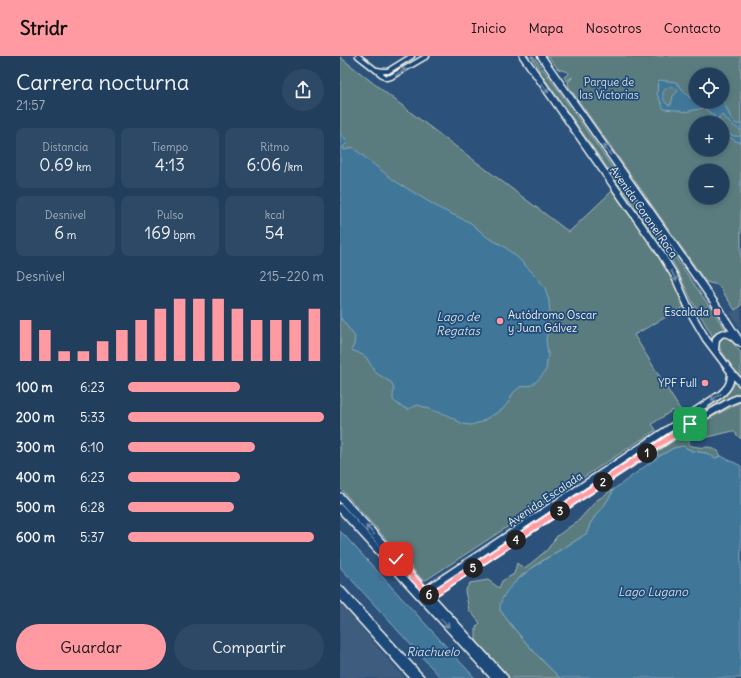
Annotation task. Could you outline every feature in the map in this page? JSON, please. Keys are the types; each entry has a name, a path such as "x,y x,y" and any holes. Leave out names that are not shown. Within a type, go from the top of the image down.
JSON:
{"main road":[{"name":"Avenida Coronel Roca","path":"522,56 660,252 674,275 706,339 741,383"},
{"name":"Avenida Coronel Roca","path":"541,56 714,302 741,344"},
{"path":"714,350 718,336 723,333 731,335 741,344"},
{"name":"Avenida Escalada","path":"424,595 726,390 729,385 731,372"},
{"name":"Avenida Escalada","path":"424,595 694,422 741,396"},
{"path":"690,415 694,422"},
{"path":"340,497 495,678"},
{"path":"340,508 504,678"},
{"path":"340,589 421,678"},
{"path":"340,596 414,678"}],"street":[{"path":"358,56 386,78 391,77 427,56"},
{"path":"375,69 388,71 412,56"}],"shaded area":[{"path":"741,306 741,329 730,313"},
{"path":"340,602 379,649 405,678 340,678"}],"green space":[{"path":"531,56 533,56 554,84 726,330 718,332 713,337 667,253 542,75"},
{"name":"Parque de las Victorias","path":"548,56 741,56 741,306 735,310 718,285 706,282 569,87 568,82 572,77 567,81 564,77 569,74 568,72 558,69"},
{"name":"Autódromo Oscar y Juan Gálvez","path":"340,57 569,232 612,191 657,253 674,282 684,307 634,335 681,411 676,414 673,410 652,424 656,430 426,580 423,580 340,488"},
{"path":"727,337 741,353 741,378 719,347 719,342 721,339"},
{"path":"735,382 741,389 741,393 696,419 694,418 696,414 726,395"},
{"path":"741,402 741,439 733,431 704,438 697,425"},
{"path":"685,421 683,426 434,590 434,588"},
{"path":"683,434 688,439 689,445 709,447 718,451 721,456 715,458 706,453 692,451 683,446 674,448 658,457 657,452"},
{"path":"614,489 590,524 587,533 549,556 519,578 511,586 504,597 500,610 528,646 560,678 509,678 476,642 476,627 480,623 469,610 465,591 470,583 488,580 499,588 502,581 514,574 517,563 524,569 547,550 557,536 579,520 597,500"}],"water":[{"path":"658,81 676,82 689,97 689,108 704,108 685,112 664,109 657,94","holes":["669,87 674,87 678,91 673,96 671,105 668,105 663,98 664,90"]},
{"path":"704,108 726,108 732,120 736,124 741,124 741,131 729,122 729,116 714,116"},
{"name":"Lago de Regatas","path":"340,133 348,142 343,147 344,150 352,147 395,181 439,208 471,223 487,237 505,247 518,258 537,277 545,288 549,301 550,313 546,339 548,354 546,370 532,385 520,387 513,393 508,403 502,410 481,422 471,425 463,424 447,415 418,405 408,409 400,406 393,400 394,390 392,383 376,373 366,357 353,351 352,349 355,337 340,317"},
{"path":"729,133 734,136 741,136 741,143 729,137"},
{"name":"Lago Lugano","path":"683,446 692,451 706,453 715,458 721,456 741,466 741,678 560,678 528,646 500,610 502,600 508,589 531,569 587,533 590,524 614,489 658,457 674,448"},
{"name":"Riachuelo","path":"340,531 475,678 441,678 340,567"}],"place":[{"name":"Escalada","path":"717,312"},
{"name":"Autódromo Oscar y Juan Gálvez","path":"500,321"},
{"name":"YPF Full","path":"705,383"}],"route":[{"path":"396,559 430,596 690,424"}]}
